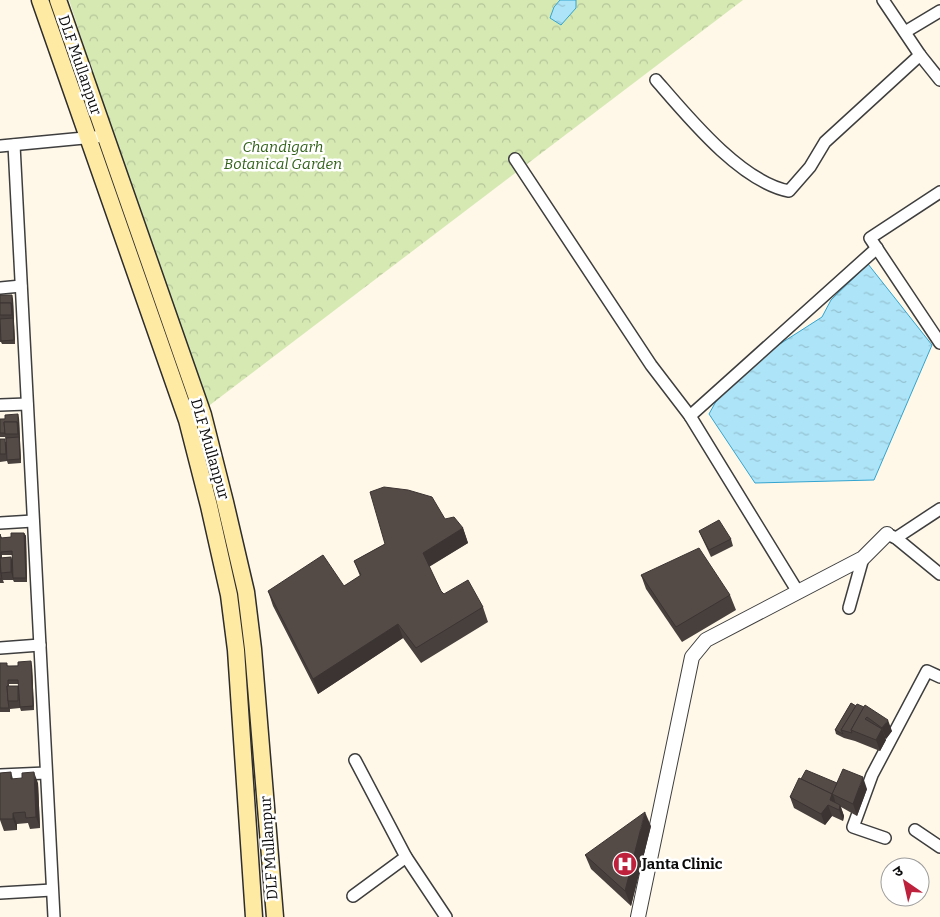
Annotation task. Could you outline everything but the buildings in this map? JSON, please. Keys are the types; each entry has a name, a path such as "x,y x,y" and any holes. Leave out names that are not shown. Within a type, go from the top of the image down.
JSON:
{"main road":[{"name":"DLF Mullanpur","path":"40,0 187,420 209,506 229,595 242,721 254,917"},
{"name":"DLF Mullanpur","path":"58,0 202,415 226,502 246,592 258,711 274,917"}],"street":[{"path":"884,0 920,55 940,80"},
{"path":"905,32 940,11"},
{"path":"656,80 693,122 725,154 773,188 789,191 810,167 825,142 920,55"},
{"path":"0,146 105,136"},
{"path":"14,145 54,917"},
{"path":"515,160 651,365 690,416 798,592"},
{"path":"940,192 870,238 940,343"},
{"path":"690,416 877,248"},
{"path":"0,288 21,286"},
{"path":"0,406 27,404"},
{"path":"638,917 692,657 706,640 863,558 891,536 940,509"},
{"path":"0,523 34,521"},
{"path":"891,536 940,574"},
{"path":"849,608 863,558"},
{"path":"0,648 40,645"},
{"path":"885,838 853,827 872,775 927,671 940,677"},
{"path":"354,760 406,857 446,917"},
{"path":"0,775 46,773"},
{"path":"915,830 940,847"},
{"path":"353,896 406,857"},
{"path":"0,893 52,890"}],"green space":[{"name":"Chandigarh Botanical Garden","path":"69,0 743,0 202,411"}],"water":[{"path":"560,0 576,0 576,8 561,25 550,18 554,7"},
{"path":"868,264 932,345 874,480 755,483 709,414 730,376 822,317 831,300"}],"place":[{"name":"Janta Clinic","path":"625,864"}]}
